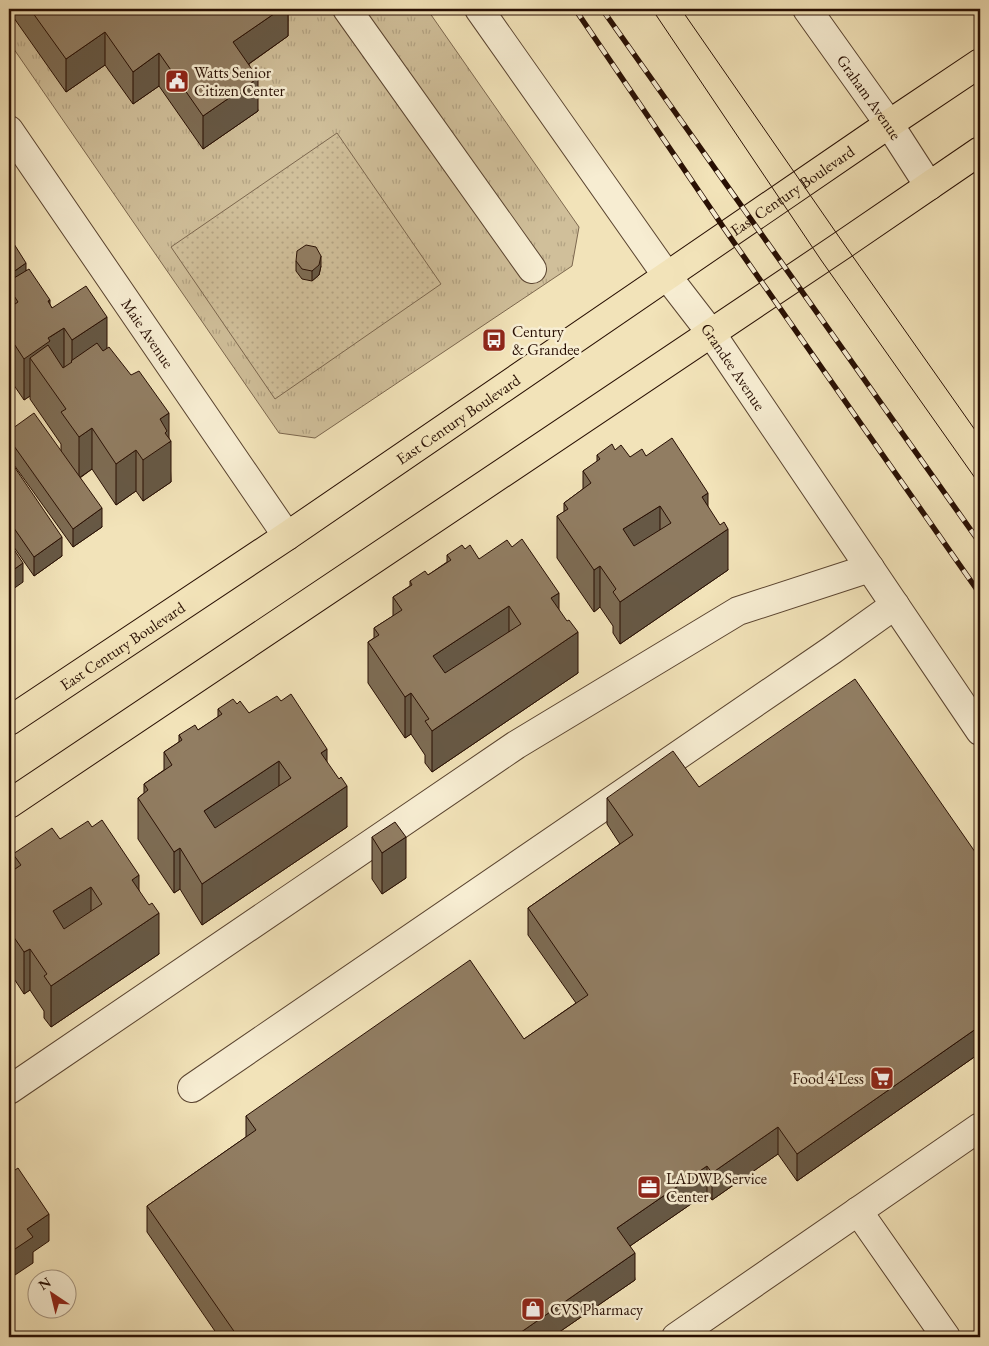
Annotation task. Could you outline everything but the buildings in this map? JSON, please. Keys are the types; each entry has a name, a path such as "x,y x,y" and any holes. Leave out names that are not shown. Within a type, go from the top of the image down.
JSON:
{"main road":[{"name":"East Century Boulevard","path":"9,721 287,536 980,63"},
{"path":"9,804 980,151"}],"street":[{"path":"347,9 532,269"},
{"name":"Grandee Avenue","path":"479,9 667,276 711,333 980,731"},
{"name":"Graham Avenue","path":"807,9 929,186"},
{"name":"Maie Avenue","path":"9,130 287,536"},
{"path":"9,1090 516,745 738,611 870,568"},
{"path":"192,1088 895,605"},
{"path":"676,1337 980,1127"},
{"path":"858,1211 946,1337"}],"green space":[{"path":"9,9 427,9 579,227 572,266 315,438 279,433 9,42"},
{"path":"337,133 441,284 275,399 171,247"}],"tram line":[{"path":"652,9 821,260 980,485"},
{"path":"681,9 980,437"}],"railway":[{"path":"575,9 728,234 980,594"},
{"path":"602,9 980,543"}],"place":[{"name":"Watts Senior Citizen Center","path":"177,81"},
{"name":"Century & Grandee","path":"494,340"},
{"name":"Food 4 Less","path":"882,1078"},
{"name":"LADWP Service Center","path":"649,1187"},
{"name":"CVS Pharmacy","path":"533,1309"}]}
